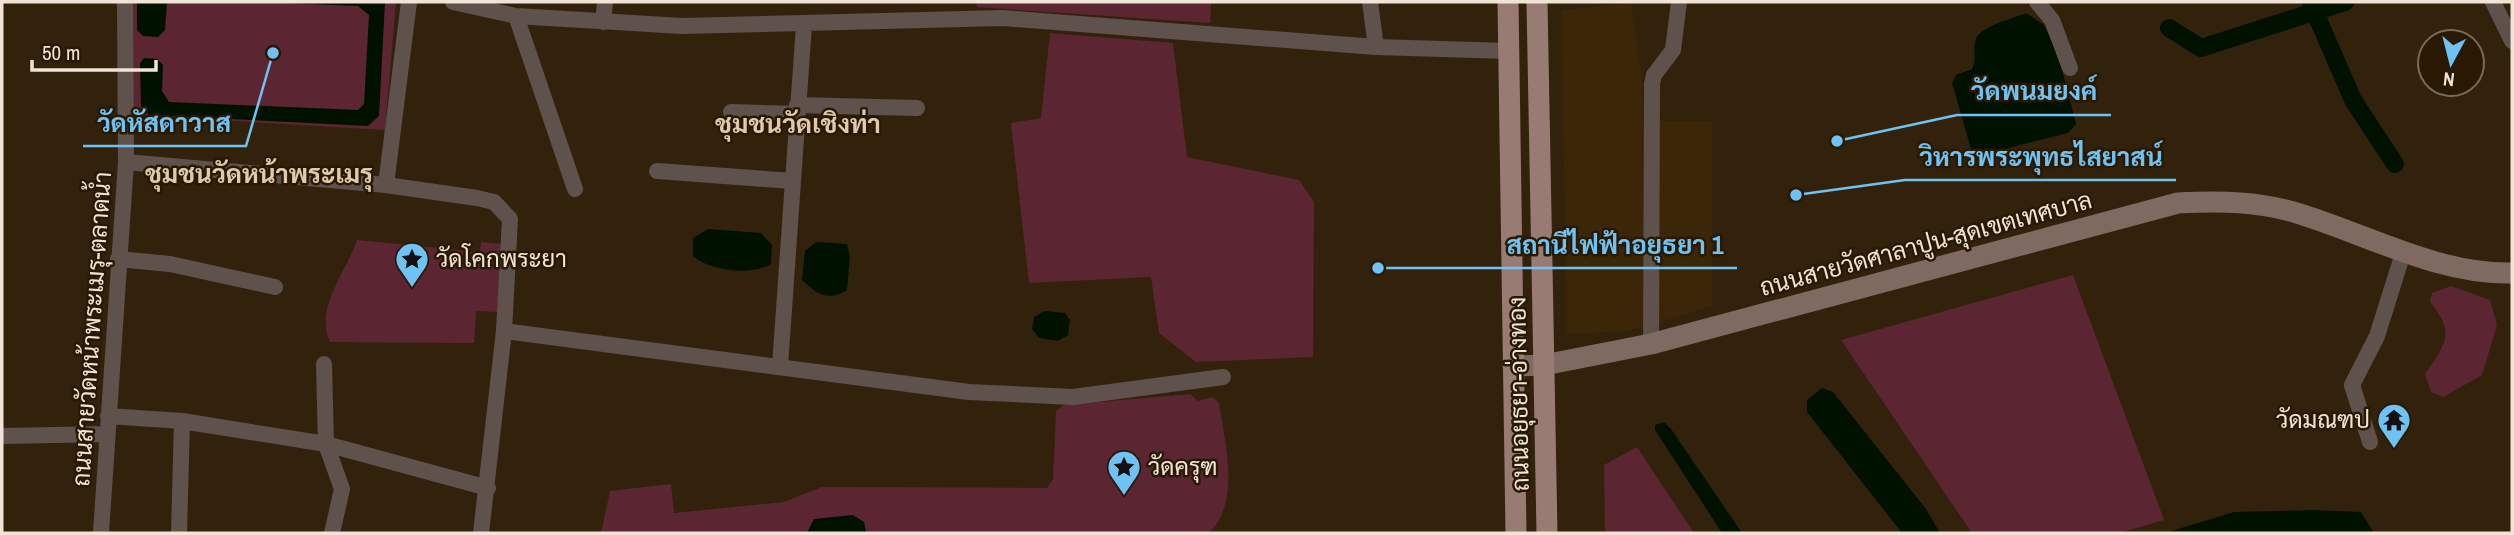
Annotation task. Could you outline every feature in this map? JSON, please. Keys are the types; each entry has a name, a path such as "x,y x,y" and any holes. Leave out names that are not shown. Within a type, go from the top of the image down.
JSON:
{"main road":[{"name":"ถนนอยุธยา-อ่างทอง","path":"1508,2 1516,533"},
{"name":"ถนนอยุธยา-อ่างทอง","path":"1537,2 1547,533"}],"street":[{"name":"ถนนสายวัดหน้าพระเมรุ-ตลาดน้ำ","path":"101,533 126,162 125,2"},
{"path":"386,185 409,2"},
{"path":"453,2 516,16 682,26 1003,18 1376,47 1508,51"},
{"path":"603,22 605,2"},
{"path":"1370,2 1376,47"},
{"path":"1651,344 1653,83 1654,75 1673,50 1679,2"},
{"path":"2037,2 2052,20 2070,68"},
{"path":"2493,2 2512,41"},
{"path":"516,16 575,189"},
{"path":"780,366 804,25"},
{"path":"731,111 917,108"},
{"path":"126,162 386,185 477,198 503,208 510,219 504,331 481,533"},
{"path":"657,171 793,181"},
{"name":"ถนนสายวัดศาลาปูน-สุดเขตเทศบาล","path":"1513,366 1544,365 1651,344 2178,203 2218,201 2276,208 2456,266 2512,273"},
{"path":"2370,442 2352,385 2374,345 2404,250"},
{"path":"118,259 170,264 275,287"},
{"path":"504,331 969,392 1073,397 1223,377"},
{"path":"324,364 326,444 342,489 332,533"},
{"path":"108,416 181,421 326,444 488,488"},
{"path":"179,533 181,421"},
{"path":"2,436 107,434"}],"shaded area":[{"path":"131,2 396,2 385,130 133,115"},
{"path":"137,2 167,2 165,30 158,37 143,36 137,30"},
{"path":"257,2 385,2 379,116 368,126 149,115 141,107 140,63 144,58 157,59 163,65 162,91 169,102 358,110 364,104 369,15 358,6"},
{"path":"976,2 1211,2 1210,23 977,7"},
{"path":"1631,3 1642,78 1644,326 1627,331 1567,334 1561,10"},
{"path":"2026,13 2044,25 2058,54 2076,124 2068,133 1984,154 1971,149 1952,83 1956,75 1972,69 1977,36 1989,27"},
{"path":"1050,33 1173,43 1187,157 1299,180 1314,202 1313,357 1196,362 1159,333 1151,277 1029,283 1011,123 1041,118"},
{"path":"1658,121 1712,121 1712,306 1656,323"},
{"path":"708,229 761,233 772,245 771,264 742,271 720,268 700,261 693,256 693,238"},
{"path":"357,240 480,252 481,242 502,244 497,312 476,311 474,343 330,342 326,329 329,303"},
{"path":"816,242 847,244 850,256 847,290 840,294 823,295 802,280 805,251"},
{"path":"2073,275 2164,520 2119,533 1972,533 1841,340"},
{"path":"2451,286 2490,300 2497,325 2482,375 2443,397 2431,392 2425,374 2443,346 2445,338 2443,322 2430,302 2432,293"},
{"path":"1045,311 1065,313 1070,320 1068,335 1058,341 1039,338 1032,329 1034,317"},
{"path":"1822,388 1833,392 1926,509 1940,533 1902,533 1807,412 1807,400"},
{"path":"1190,394 1198,401 1213,397 1219,403 1227,454 1228,489 1225,505 1219,520 1209,533 866,533 864,522 814,519 807,533 601,533 610,491 671,484 674,513 784,502 822,487 1047,488 1053,479 1056,411 1064,405"},
{"path":"1664,422 1742,533 1722,533 1655,430 1655,425"},
{"path":"1637,447 1694,533 1605,533 1604,465"},
{"path":"2234,512 2361,512 2374,533 2165,533"},
{"path":"853,515 864,522 866,533 807,533 814,519"}],"waterway":[{"path":"2169,28 2201,48 2345,2"},
{"path":"2311,3 2353,100 2395,164"}],"place":[{"name":"วัดหัสดาวาส","path":"273,53"},
{"name":"วัดพนมยงค์","path":"1837,141"},
{"name":"วิหารพระพุทธไสยาสน์","path":"1796,195"},
{"name":"สถานีไฟฟ้าอยุธยา 1","path":"1378,268"},
{"name":"วัดโคกพระยา","path":"412,289"},
{"name":"วัดมณฑป","path":"2394,450"},
{"name":"วัดครุฑ","path":"1124,497"}],"district":[{"name":"ชุมชนวัดเชิงท่า","path":"798,124"},
{"name":"ชุมชนวัดหน้าพระเมรุ","path":"259,174"}]}
